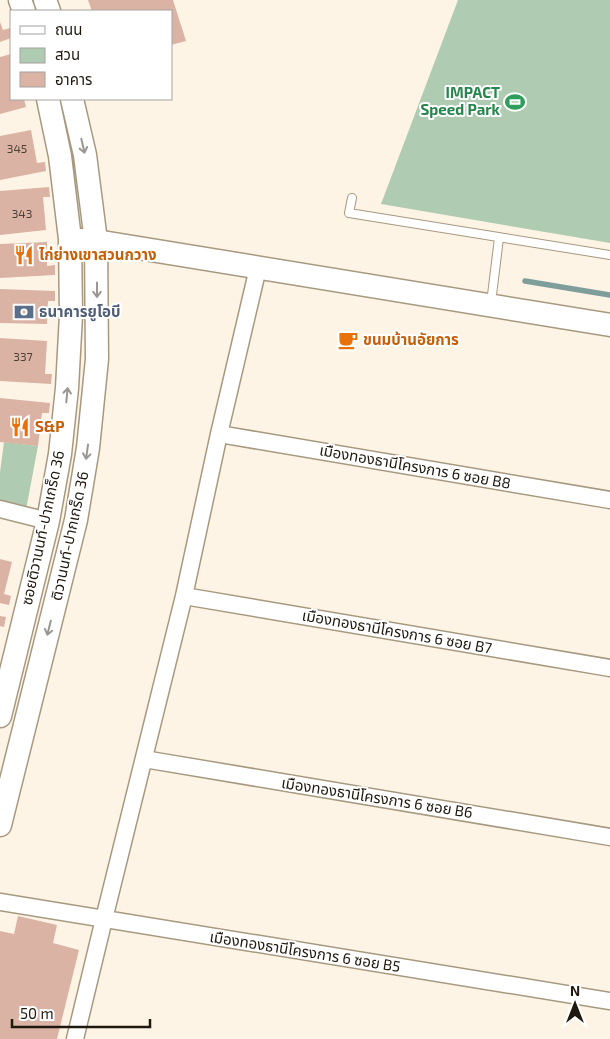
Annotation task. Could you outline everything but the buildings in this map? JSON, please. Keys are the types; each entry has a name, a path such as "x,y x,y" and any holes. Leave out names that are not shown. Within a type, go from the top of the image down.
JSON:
{"street":[{"name":"ซอยติวานนท์-ปากเกร็ด 36","path":"0,716 48,521 60,454 67,388 71,315 70,239 60,156 48,100"},
{"path":"72,100 85,155 96,242"},
{"path":"70,239 610,325"},
{"name":"ติวานนท์-ปากเกร็ด 36","path":"0,826 76,520 88,448 97,359 96,242"},
{"path":"75,1039 184,596 219,434 258,268"},
{"name":"เมืองทองธานีโครงการ 6 ซอย B8","path":"219,434 610,500"},
{"path":"0,509 48,521"},
{"name":"เมืองทองธานีโครงการ 6 ซอย B7","path":"184,596 610,668"},
{"name":"เมืองทองธานีโครงการ 6 ซอย B6","path":"144,759 610,837"},
{"name":"เมืองทองธานีโครงการ 6 ซอย B5","path":"0,902 610,1001"}],"lane":[{"path":"352,198 349,213 610,255"},
{"path":"491,305 499,238"}],"green space":[{"name":"IMPACT Speed Park","path":"458,0 610,0 610,243 381,204"},
{"path":"4,442 38,446 25,515 0,509 0,472"}],"waterway":[{"path":"525,281 610,295"}],"place":[{"name":"IMPACT Speed Park","path":"515,102"},
{"name":"ไก่ย่างเขาสวนกวาง","path":"24,255"},
{"name":"ธนาคารยูโอบี","path":"24,312"},
{"name":"ขนมบ้านอัยการ","path":"348,340"},
{"name":"S&P","path":"20,427"}]}
